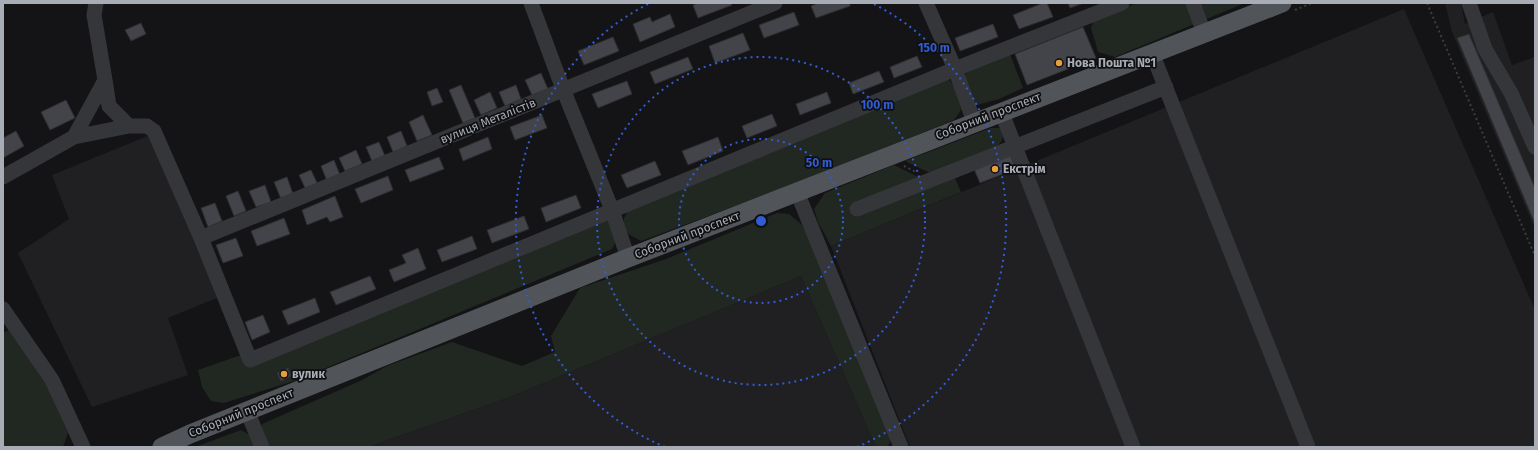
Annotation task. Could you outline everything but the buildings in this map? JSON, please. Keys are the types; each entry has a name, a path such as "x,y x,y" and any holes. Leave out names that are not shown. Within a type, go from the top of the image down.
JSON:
{"main road":[{"name":"Соборний проспект","path":"162,447 190,434 628,258 1001,111 1282,3"}],"street":[{"path":"96,3 94,15 109,106 129,126"},
{"path":"531,3 563,89 612,210 628,258"},
{"name":"вулиця Металістів","path":"201,238 775,3"},
{"path":"926,3 955,69 974,122"},
{"path":"3,177 74,137 129,126 147,126 154,131 201,238 250,360 955,69 1122,3"},
{"path":"1193,3 1204,33"},
{"path":"1469,3 1485,49 1511,93 1535,147"},
{"path":"1152,53 1308,447"},
{"path":"74,137 105,80"},
{"path":"857,209 1166,87"},
{"path":"1001,111 1133,447"},
{"path":"797,192 901,447"},
{"path":"3,309 52,380 83,447"},
{"path":"247,411 262,447"}],"path":[{"path":"1428,3 1535,256"},
{"path":"885,157 933,179"}],"shaded area":[{"path":"1137,3 1245,3 1115,57 1098,52 1091,28 1094,20"},
{"path":"1445,3 1461,3 1465,24 1493,12 1512,65 1535,57 1535,229 1452,32"},
{"path":"1404,9 1535,310 1535,447 910,447 831,246"},
{"path":"1010,54 1023,88 999,99 973,106 965,81 966,70"},
{"path":"940,80 949,80 955,86 961,110 954,120 781,189 641,241 630,235 624,229 624,218 629,210"},
{"path":"991,128 1000,128 1003,135 998,145 930,173 905,161"},
{"path":"150,135 219,297 168,318 188,375 92,407 18,253 69,219 52,175"},
{"path":"894,165 918,177 850,205 850,209 858,217 864,210 954,176 961,192 831,246 818,222 814,209 825,193"},
{"path":"777,213 789,214 801,224 813,242 892,436 888,447 876,447 801,276 510,397 368,447 266,447 260,433 262,424 362,380 387,366 452,342 522,366 555,352 551,336 580,288 666,259"},
{"path":"609,214 617,239 612,249 297,380 224,403 211,401 202,387 198,370 241,355 246,365"},
{"path":"801,276 876,447 368,447 510,397"},
{"path":"9,330 47,386 68,433 63,447 3,447 3,333"},
{"path":"241,430 251,436 256,447 195,447"}],"place":[{"name":"Нова Пошта №1","path":"1059,63"},
{"name":"Екстрім","path":"995,169"},
{"name":"вулик","path":"284,374"}]}
